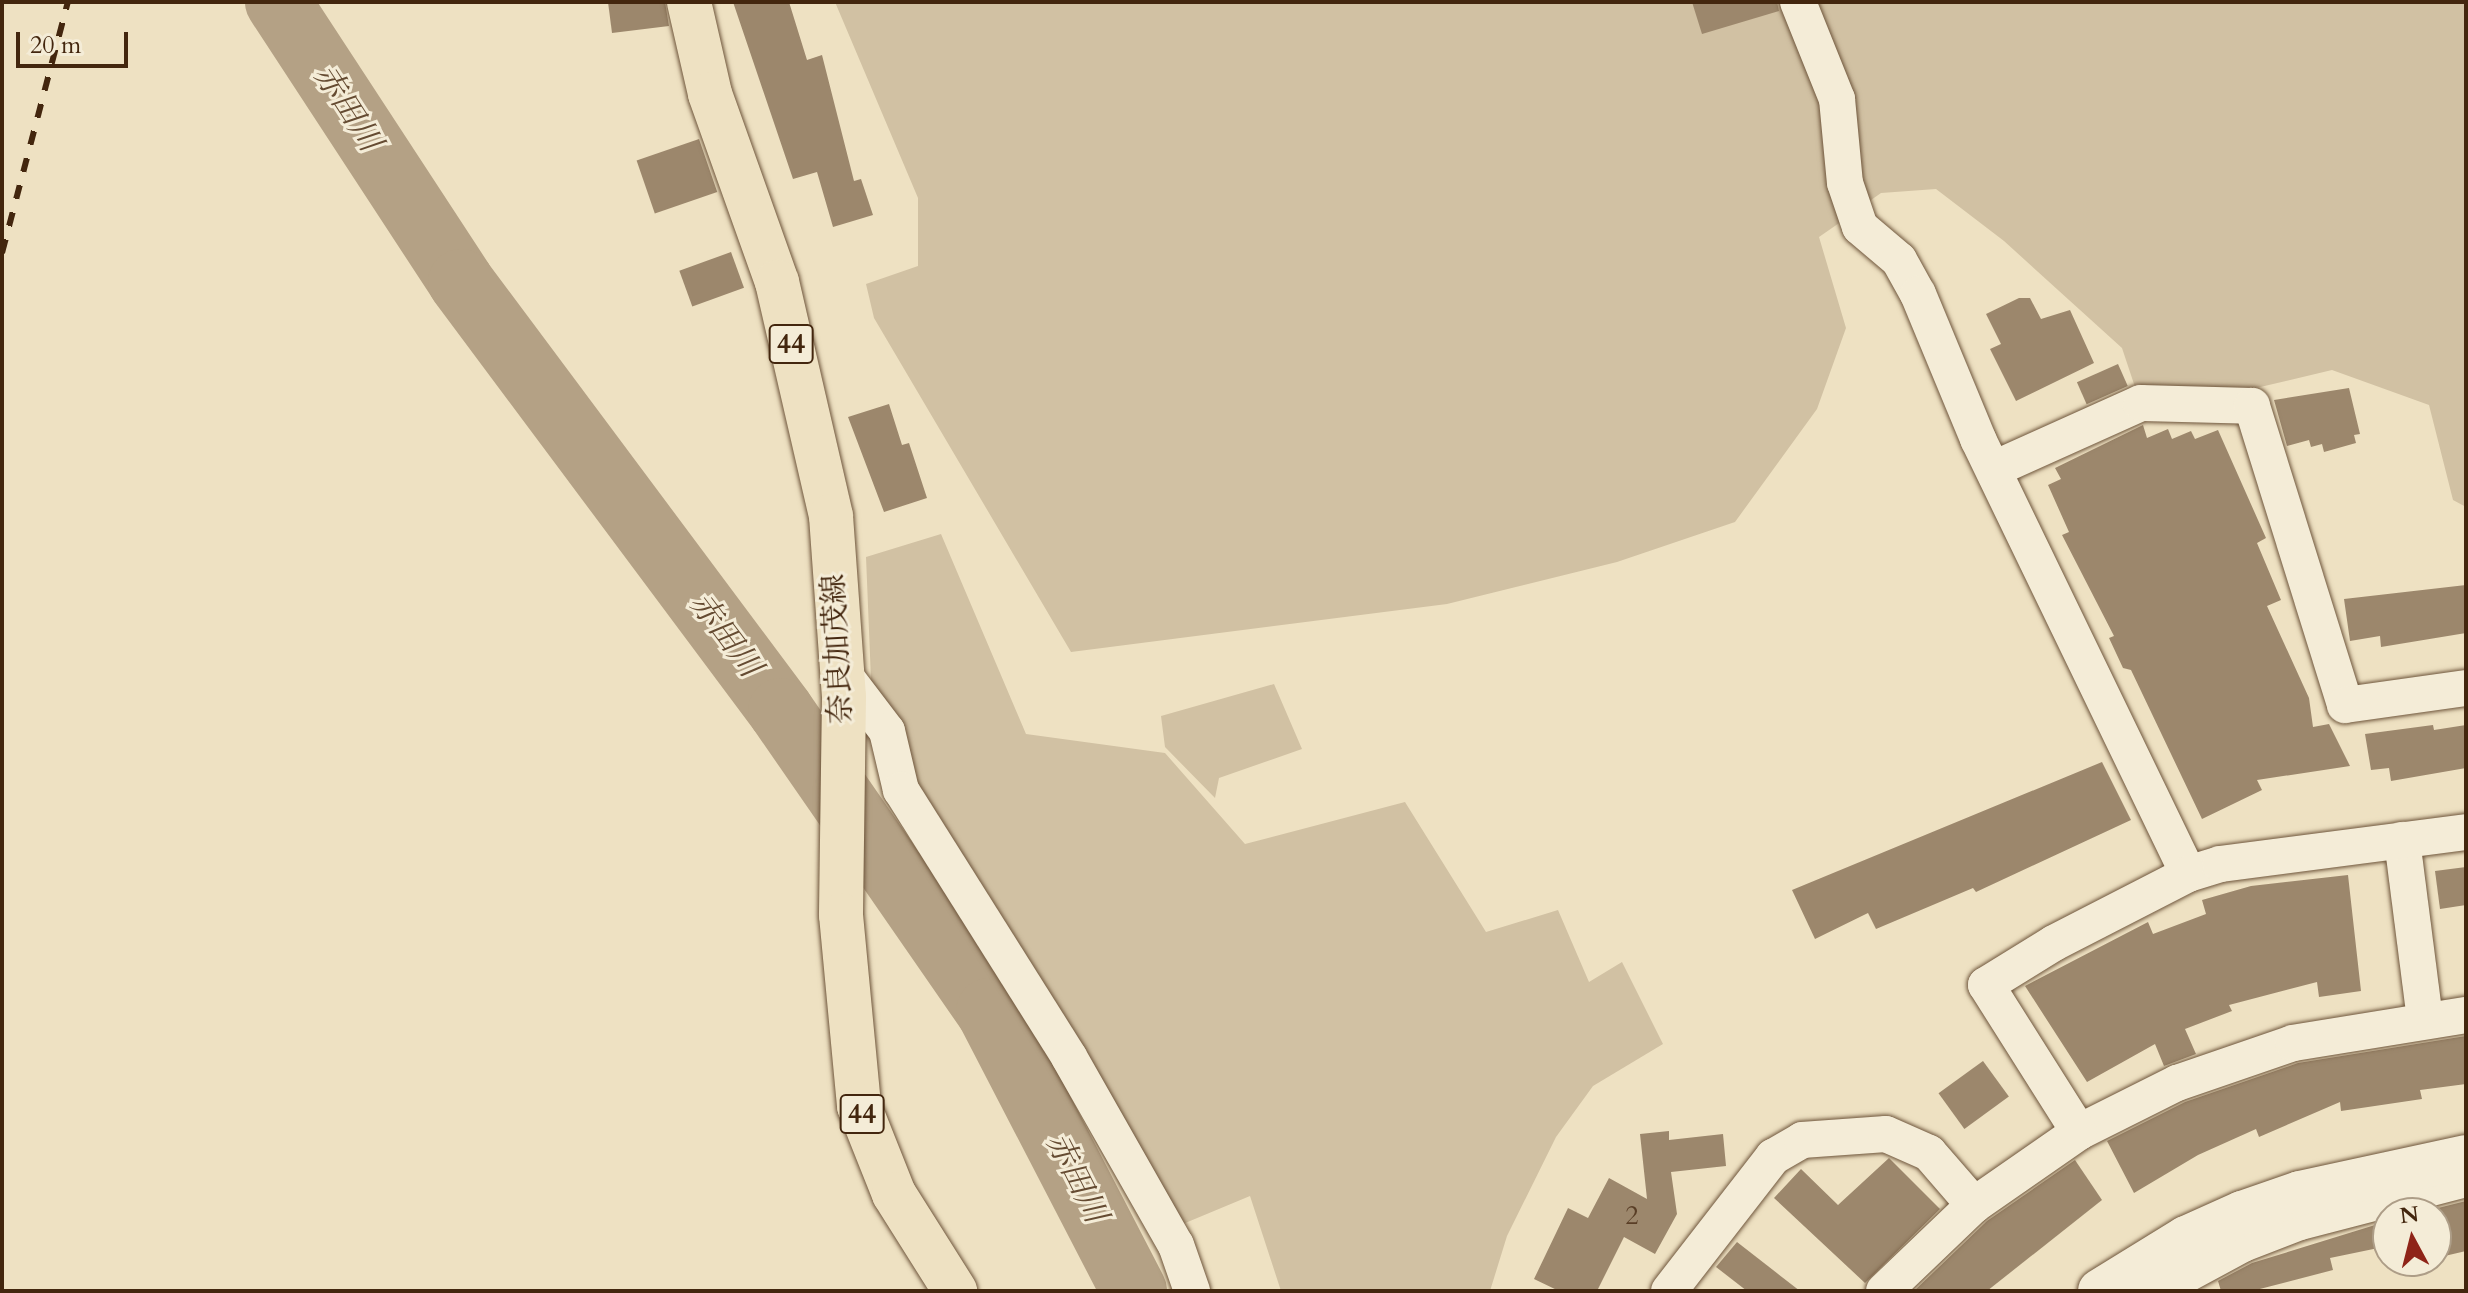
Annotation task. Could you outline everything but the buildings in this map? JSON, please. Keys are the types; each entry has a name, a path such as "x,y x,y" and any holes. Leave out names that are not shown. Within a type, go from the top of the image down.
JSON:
{"main road":[{"name":"奈良加茂線","path":"689,2 710,94 777,282 831,516 843,685 841,915 853,1069 868,1136 894,1194 955,1291"}],"street":[{"path":"1798,2 1837,99 1845,183 1860,227 1899,260 1918,294 1994,469 2188,874"},
{"path":"1994,469 2141,403 2252,406 2345,705 2466,688"},
{"path":"843,685 887,731 901,790 1069,1057 1176,1245 1192,1291"},
{"path":"2079,1132 1986,985 2054,943 2188,874 2220,864 2466,832"},
{"path":"2402,840 2425,1020"},
{"path":"1884,1291 1974,1205 2079,1132 2229,1063 2293,1043 2466,1015"},
{"path":"1669,1291 1773,1157 1802,1140 1886,1134 1929,1153 1974,1205"},
{"path":"2100,1291 2186,1238 2242,1213 2300,1193 2466,1157"},
{"path":"2156,1291 2243,1244 2300,1222 2466,1179"}],"shaded area":[{"path":"835,2 1790,2 1829,101 1845,219 1819,237 1846,328 1817,409 1735,522 1617,562 1447,604 1071,652 874,318 866,284 918,266 918,198"},
{"path":"1807,2 2466,2 2466,507 2453,500 2429,405 2332,370 2256,388 2138,396 2122,348 2004,241 1936,189 1881,193 1861,207"},
{"path":"941,534 1026,734 1165,753 1245,844 1405,802 1486,932 1558,910 1589,982 1622,962 1663,1044 1593,1086 1556,1137 1507,1236 1490,1291 1281,1291 1250,1196 1166,1231 874,753 866,557"},
{"path":"1274,684 1302,749 1219,778 1215,798 1165,747 1161,716"}],"waterway":[{"name":"赤田川","path":"278,2 461,282 781,711 989,1011 1134,1291"}],"railway":[{"path":"2,253 68,2"}]}
